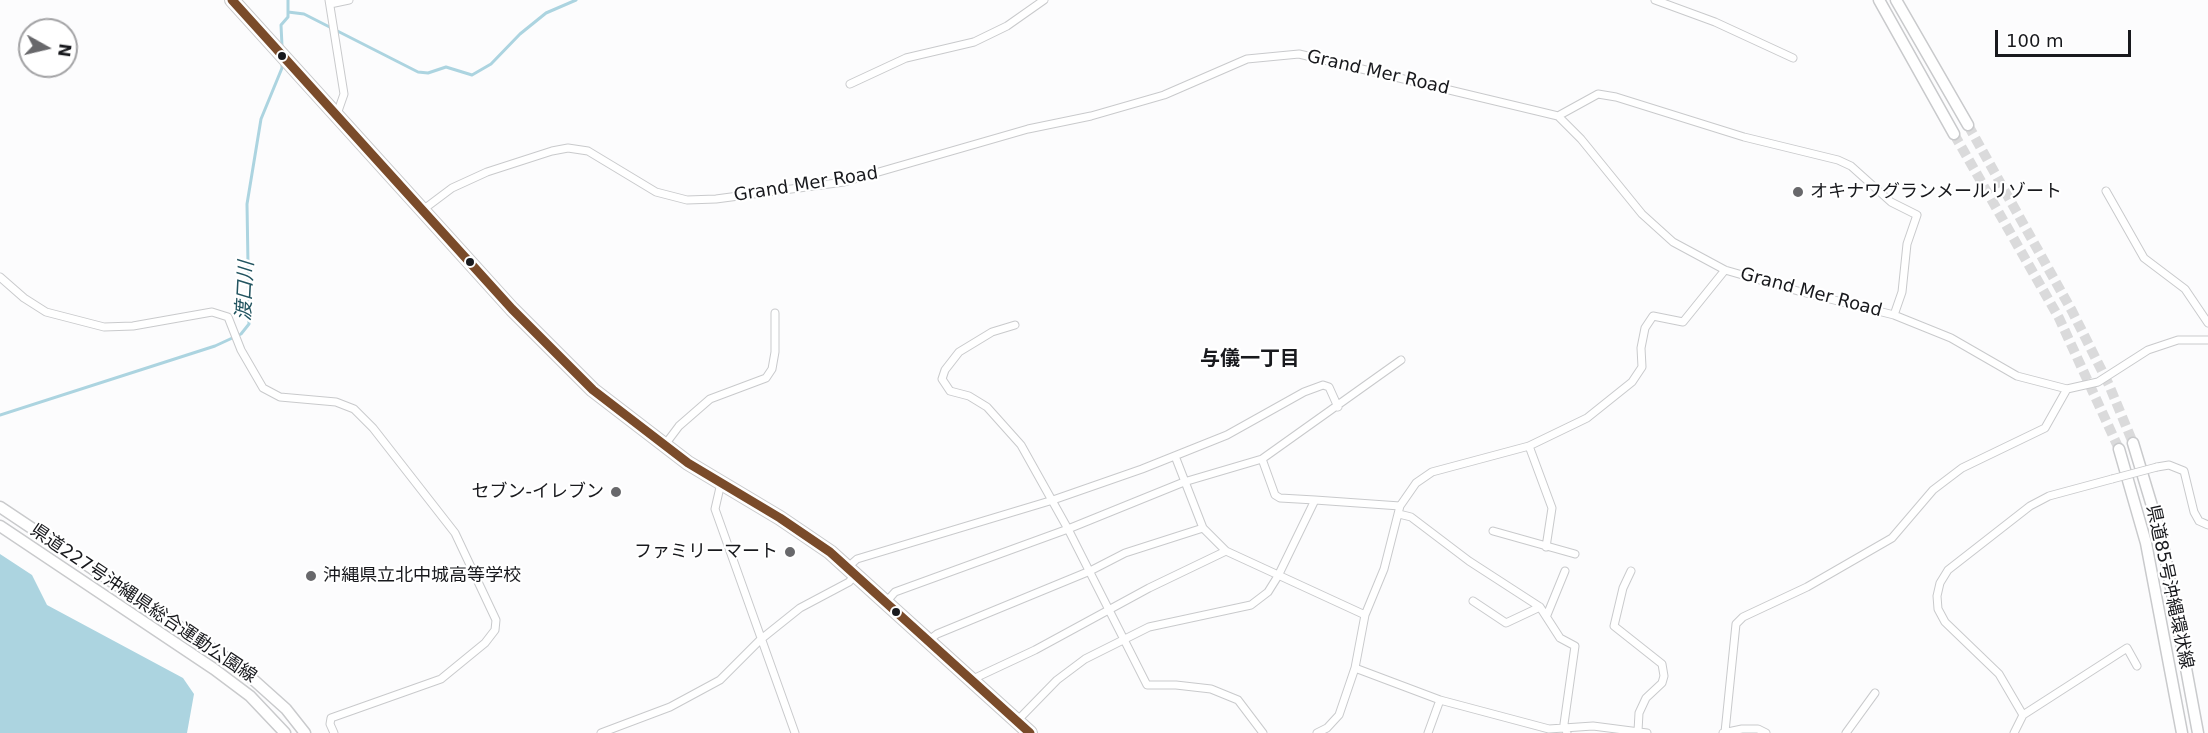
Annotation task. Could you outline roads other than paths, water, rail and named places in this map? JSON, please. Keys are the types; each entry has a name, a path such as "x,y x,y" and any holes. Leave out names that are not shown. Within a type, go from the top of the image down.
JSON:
{"highway":[{"path":"232,0 424,209 512,309 593,390 664,446 806,535 852,571 1030,733"}],"main road":[{"path":"1879,0 1954,134"},
{"path":"1896,0 1968,125"},
{"name":"県道85号沖縄環状線","path":"2133,443 2162,539 2198,733"},
{"name":"県道85号沖縄環状線","path":"2119,449 2146,543 2182,733"},
{"name":"県道227号沖縄県総合運動公園線","path":"0,507 238,666 286,710 306,733"},
{"name":"県道227号沖縄県総合運動公園線","path":"0,526 223,675 250,696 285,733"}],"street":[{"path":"337,114 344,94 329,2 349,0"},
{"path":"850,84 906,58 974,42 1007,26 1044,0"},
{"path":"1655,0 1715,22 1793,58"},
{"name":"Grand Mer Road","path":"424,209 452,188 486,172 568,148 588,152 656,192 687,200 716,199 844,182 1028,129 1091,116 1164,95 1247,59 1268,55 1299,54 1558,116 1581,139 1642,214 1674,242 1725,270 1894,315 1951,338 2017,376 2067,389 2098,382 2148,350 2178,340 2208,340"},
{"path":"1558,116 1598,94 1616,97 1744,137 1838,160 1851,166 1891,202 1917,215 1907,244 1902,292 1894,315"},
{"path":"2106,191 2144,258 2185,289 2208,323"},
{"path":"1317,733 1327,728 1340,715 1355,668 1365,615 1384,569 1399,510 1416,483 1432,472 1529,446 1587,418 1632,382 1642,367 1641,348 1645,328 1653,316 1683,322 1725,270"},
{"path":"0,277 31,303 46,312 104,327 133,326 212,312 228,317 230,328 263,388 280,397 336,402 354,409 373,428 455,533 496,620 495,630 485,643 441,679 331,718 330,724 334,733"},
{"path":"664,446 679,426 710,399 766,378 772,369 775,352 775,313"},
{"path":"1016,325 992,332 959,352 945,370 942,380 950,391 969,396 987,407 1021,445 1053,500 1147,685 1176,685 1211,689 1238,700 1263,733"},
{"path":"887,601 894,592 1068,529 1184,482 1262,459 1401,360"},
{"path":"602,733 670,707 720,680 760,640 800,608 849,582 857,560 1053,500 1174,456 1227,435 1304,392 1323,385 1329,387 1338,407"},
{"path":"1766,733 1758,729 1742,729 1724,733 1736,624 1743,617 1816,582 1892,538 1933,490 1962,468 2045,428 2067,389"},
{"path":"1529,446 1552,508 1546,547"},
{"path":"1174,456 1203,528 1226,551 1365,615"},
{"path":"1262,459 1275,495 1280,498 1399,510 1469,561 1540,607 1560,638 1575,646 1564,724 1567,731"},
{"path":"2023,715 2000,674 1945,622 1938,609 1937,596 1940,583 1948,570 2030,506 2049,496 2157,467 2169,465 2184,471 2194,512 2199,521 2208,525"},
{"path":"721,483 715,509 795,733"},
{"path":"1017,721 1057,680 1086,659 1149,627 1251,605 1268,592 1278,576 1315,500"},
{"path":"929,640 937,634 1090,571 1125,553 1203,528"},
{"path":"1493,531 1575,554"},
{"path":"973,679 1226,551"},
{"path":"1547,615 1565,571"},
{"path":"1631,571 1623,588 1614,627 1662,664 1664,676 1662,683 1646,698 1639,713 1638,731"},
{"path":"1473,601 1506,623 1540,607"},
{"path":"2014,733 2023,715 2127,648 2137,666"},
{"path":"1355,668 1440,700 1549,729 1567,731 1593,726 1647,733"},
{"path":"1846,733 1875,693"},
{"path":"1428,733 1440,700"}],"water":[{"path":"0,554 32,575 47,605 183,678 194,694 187,733 0,733"}],"waterway":[{"name":"渡口川","path":"282,46 281,25 288,17 288,0"},
{"path":"288,12 304,14 418,72 428,73 446,67 472,75 491,64 520,34 546,13 576,0"},
{"name":"渡口川","path":"0,415 215,346 241,334 249,324 247,204 261,119 282,68 282,62"}],"tunnel":[{"path":"1968,125 2072,311 2109,385 2133,443"},
{"path":"1954,134 2059,318 2119,449"}],"place":[{"name":"オキナワグランメールリゾート","path":"1798,192"},
{"name":"セブン-イレブン","path":"616,492"},
{"name":"ファミリーマート","path":"790,552"},
{"name":"沖縄県立北中城高等学校","path":"311,576"}],"district":[{"name":"与儀一丁目","path":"1250,360"}]}
